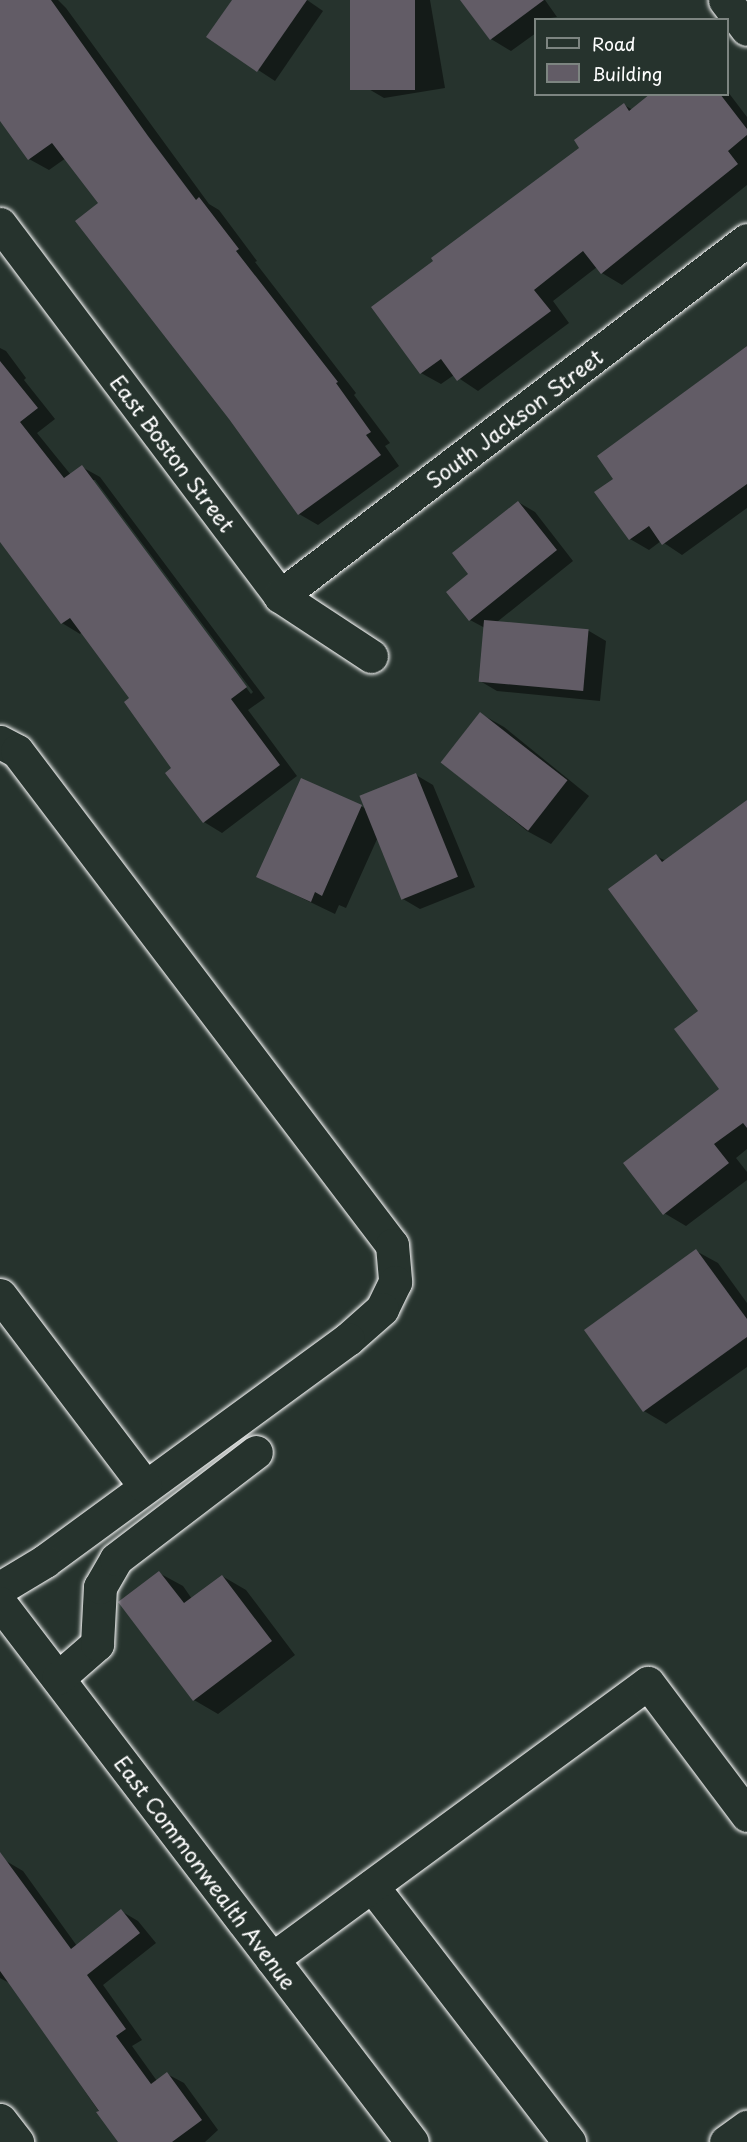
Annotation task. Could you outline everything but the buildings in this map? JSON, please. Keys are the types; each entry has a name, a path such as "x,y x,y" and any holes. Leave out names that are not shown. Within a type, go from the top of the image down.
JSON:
{"street":[{"path":"725,0 747,29"},
{"name":"East Boston Street","path":"0,224 280,596 371,656"},
{"name":"South Jackson Street","path":"280,596 747,240"},
{"path":"0,742 17,751 392,1245 395,1282 382,1309 348,1339 45,1561 0,1588"},
{"path":"0,1295 145,1486"},
{"path":"58,1678 97,1644 97,1609 100,1587 116,1559 256,1452"},
{"name":"East Commonwealth Avenue","path":"5,1619 58,1678 411,2142"},
{"path":"272,1959 648,1683 747,1815"},
{"path":"372,1886 569,2142"},
{"path":"0,2120 17,2142"},
{"path":"726,2142 747,2127"}]}
